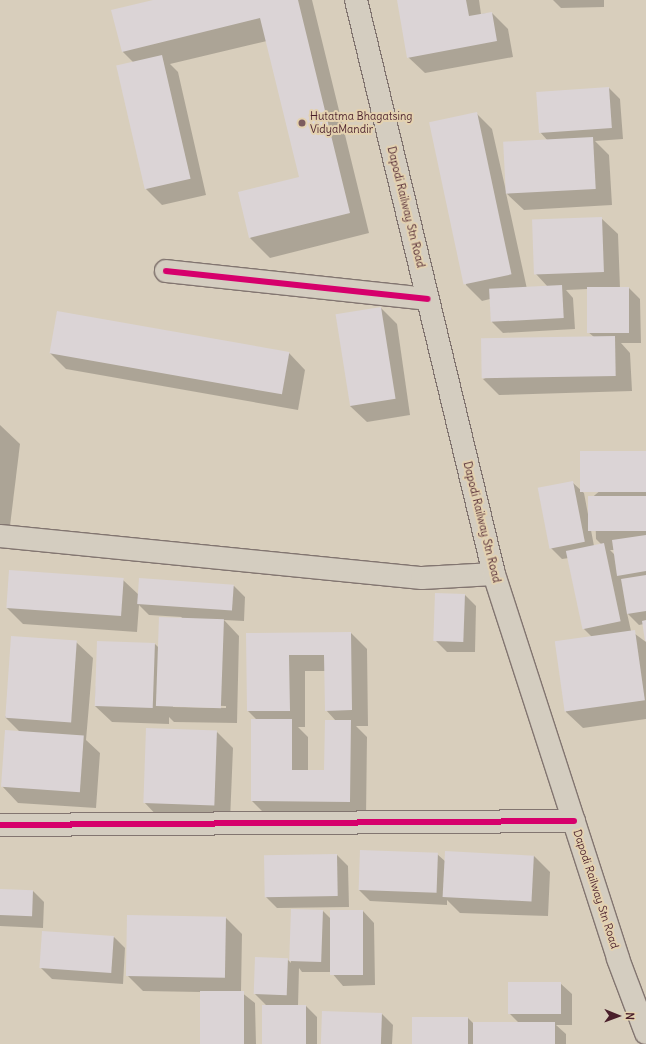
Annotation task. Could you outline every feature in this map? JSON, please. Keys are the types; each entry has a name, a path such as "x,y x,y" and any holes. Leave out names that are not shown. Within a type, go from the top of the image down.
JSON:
{"main road":[{"name":"Dapodi Railway Stn Road","path":"356,0 494,574 574,821 646,1033"},
{"path":"166,271 428,299"},
{"path":"0,536 422,578 494,574"},
{"path":"0,825 574,821"}],"building":[{"path":"153,0 298,0 350,213 249,238 238,192 299,177 260,18 122,52 111,10"},
{"path":"397,0 466,0 469,16 492,12 497,41 407,58"},
{"path":"162,55 191,179 145,189 116,66"},
{"path":"609,87 612,128 539,133 536,92"},
{"path":"477,112 512,274 464,285 429,122"},
{"path":"593,137 596,189 506,194 503,142"},
{"path":"602,217 604,272 534,274 532,219"},
{"path":"562,285 564,318 491,322 489,289"},
{"path":"587,287 629,287 629,333 587,333"},
{"path":"381,307 396,399 350,406 336,314"},
{"path":"57,311 289,352 282,394 50,353"},
{"path":"615,336 616,376 482,378 481,338"},
{"path":"580,451 646,451 646,492 580,492"},
{"path":"573,481 585,542 549,549 538,488"},
{"path":"588,496 646,496 646,531 588,531"},
{"path":"646,535 646,571 617,576 612,540"},
{"path":"604,543 621,621 582,629 566,551"},
{"path":"9,570 124,578 121,616 6,608"},
{"path":"646,575 646,611 627,614 621,579"},
{"path":"139,578 234,585 232,611 137,604"},
{"path":"435,593 465,594 463,642 433,641"},
{"path":"159,617 224,619 221,708 156,706"},
{"path":"646,620 646,641 645,641 642,621"},
{"path":"635,630 645,700 565,712 555,641"},
{"path":"351,632 352,710 325,711 324,655 289,655 290,711 247,711 246,633"},
{"path":"11,636 77,641 71,722 5,718"},
{"path":"97,641 155,643 153,708 95,706"},
{"path":"251,719 292,719 292,770 324,770 325,720 351,720 350,802 251,801"},
{"path":"146,728 217,730 214,805 143,803"},
{"path":"5,730 84,736 80,792 1,787"},
{"path":"360,850 438,853 437,893 359,890"},
{"path":"445,851 534,856 531,902 443,897"},
{"path":"337,854 338,896 265,897 264,855"},
{"path":"0,889 33,890 32,916 0,915"},
{"path":"291,909 323,910 321,962 289,961"},
{"path":"330,910 363,910 363,975 330,975"},
{"path":"127,915 226,917 225,978 126,976"},
{"path":"42,931 114,936 111,973 39,968"},
{"path":"255,957 288,958 287,995 254,994"},
{"path":"508,982 561,982 561,1014 508,1014"},
{"path":"200,991 244,991 244,1044 200,1044"},
{"path":"262,1005 306,1005 306,1044 262,1044"},
{"path":"322,1011 382,1013 381,1044 321,1044"},
{"path":"412,1017 468,1017 468,1044 412,1044"},
{"path":"473,1022 555,1022 555,1044 473,1044"}],"cycle path":[{"path":"166,271 428,299"},
{"path":"0,825 574,821"}],"place":[{"name":"Hutatma Bhagatsing VidyaMandir","path":"302,123"}]}
